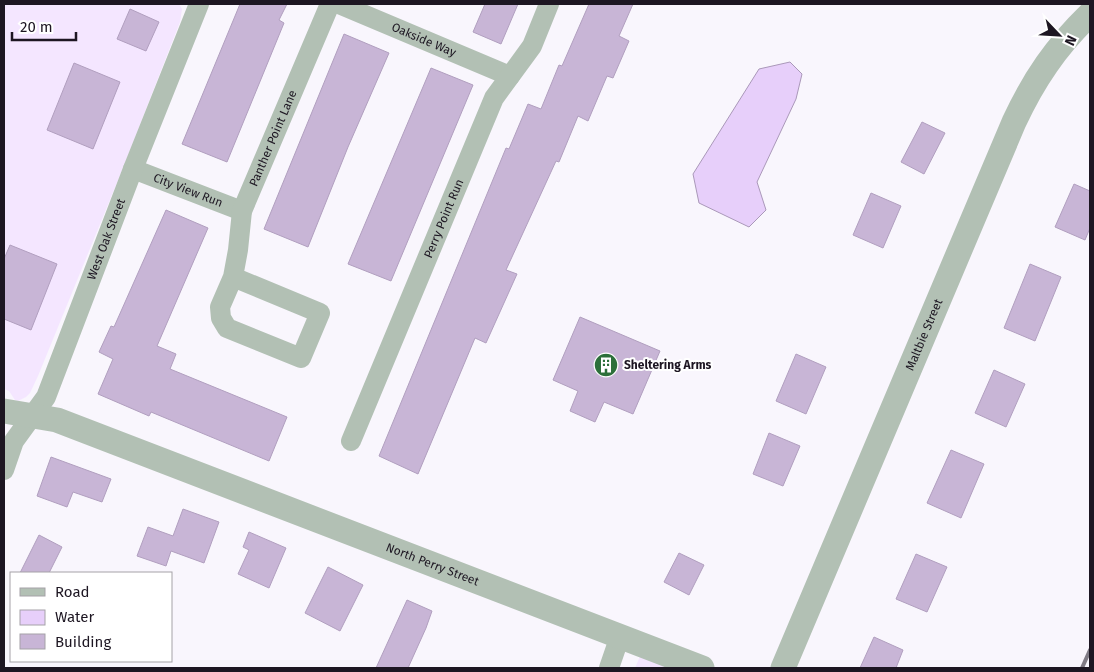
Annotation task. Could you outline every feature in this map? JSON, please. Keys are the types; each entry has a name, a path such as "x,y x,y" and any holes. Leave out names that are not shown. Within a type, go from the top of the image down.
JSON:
{"street":[{"name":"West Oak Street","path":"4,470 14,441 46,397 133,169 199,4"},
{"name":"Panther Point Lane","path":"232,277 320,313 301,358 226,328 221,318 220,307 232,277 238,250 242,210 330,4"},
{"name":"Oakside Way","path":"339,4 510,76"},
{"name":"Perry Point Run","path":"351,441 494,98 532,46 549,4"},
{"name":"Maltbie Street","path":"783,668 1029,90 1061,44 1090,14"},
{"name":"City View Run","path":"133,169 242,210"},
{"path":"4,411 31,416"},
{"name":"North Perry Street","path":"31,416 57,420 702,668"},
{"path":"609,668 620,636"}],"shaded area":[{"path":"4,4 179,4 182,9 180,22 125,163 38,376 30,393 18,401 15,400 9,391 4,389"},
{"path":"641,654 678,668 635,668"}],"water":[{"path":"790,62 802,74 796,99 757,182 766,210 749,227 699,203 693,174 759,69"}],"building":[{"path":"240,4 287,4 279,20 284,23 227,162 182,144"},
{"path":"485,4 518,4 501,44 473,32"},
{"path":"589,4 633,4 619,36 629,41 613,78 607,76 588,121 578,116 559,162 556,161 506,270 517,274 486,343 475,338 418,474 379,456 506,148 509,149 528,104 541,109 559,65 562,66"},
{"path":"130,9 159,22 146,51 117,39"},
{"path":"344,34 389,53 348,147 308,247 264,229"},
{"path":"74,63 120,82 93,149 47,130"},
{"path":"431,68 473,85 391,281 348,264"},
{"path":"922,122 945,133 924,174 901,162"},
{"path":"1074,184 1090,191 1090,228 1085,240 1055,227"},
{"path":"871,193 901,206 883,248 853,235"},
{"path":"166,210 208,228 157,346 176,354 170,369 287,417 269,461 151,412 149,416 98,394 113,359 99,352 111,326 114,327"},
{"path":"10,245 57,264 31,330 4,319 4,259"},
{"path":"1030,264 1061,277 1035,341 1004,328"},
{"name":"Sheltering Arms","path":"580,317 660,351 633,414 604,402 595,422 570,411 578,391 553,380"},
{"path":"796,354 826,367 806,414 776,401"},
{"path":"994,370 1025,384 1006,427 975,413"},
{"path":"769,433 800,446 783,486 753,474"},
{"path":"951,450 984,464 961,518 927,503"},
{"path":"51,457 111,479 102,502 73,492 67,507 37,496"},
{"path":"183,509 219,522 204,563 171,551 166,566 137,556 148,527 173,536"},
{"path":"249,532 286,548 269,588 238,574 249,550 243,547"},
{"path":"39,535 62,547 50,572 20,572"},
{"path":"679,553 704,565 689,595 664,582"},
{"path":"916,554 947,567 927,612 896,599"},
{"path":"328,567 363,585 340,631 305,613"},
{"path":"407,600 432,611 408,668 376,668"},
{"path":"874,637 903,650 896,668 860,668"}],"railway":[{"path":"1082,668 1090,650"}],"place":[{"name":"Sheltering Arms","path":"606,365"}]}
